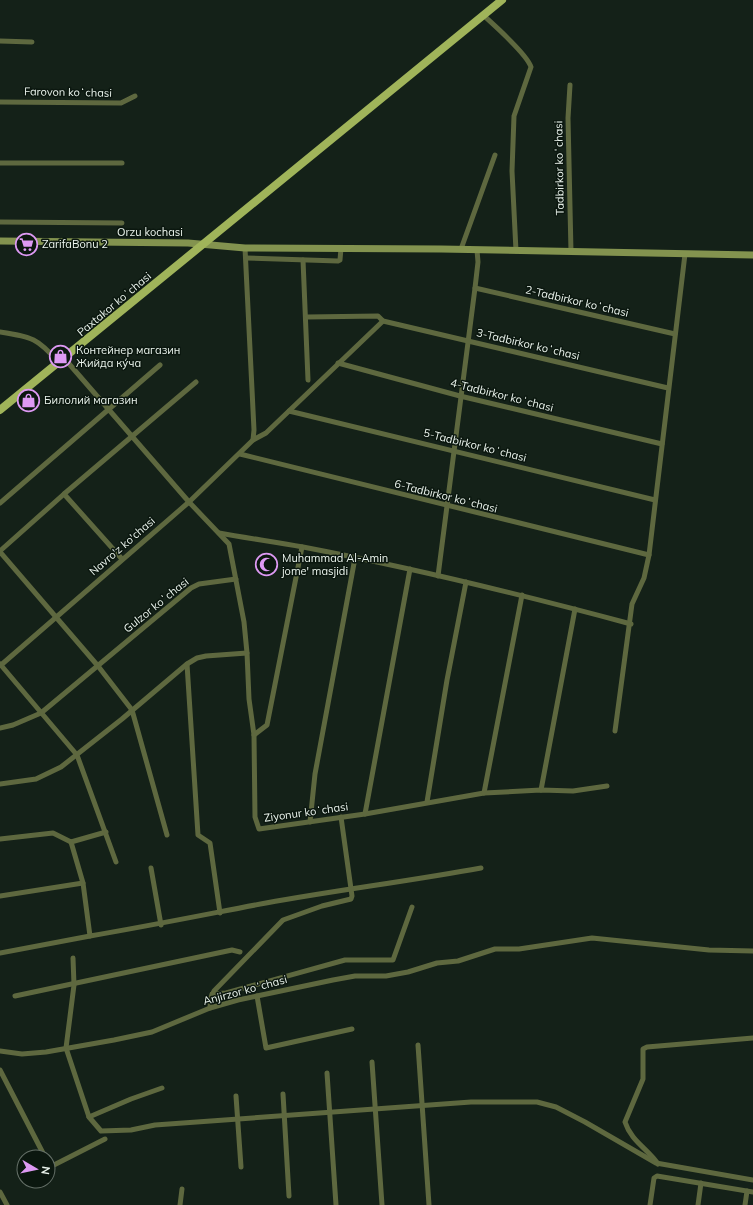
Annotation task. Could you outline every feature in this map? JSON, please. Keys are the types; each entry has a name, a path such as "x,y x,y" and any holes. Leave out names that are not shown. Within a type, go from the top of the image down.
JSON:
{"main road":[{"name":"Paxtakor koʻchasi","path":"0,410 62,361 483,16 498,1"},
{"name":"Orzu kochasi","path":"0,241 203,244 245,248 341,251 461,249 753,255"}],"street":[{"path":"483,16 506,37 531,67 516,106 513,123 512,171 516,250"},
{"path":"0,41 32,42"},
{"name":"Tadbirkor koʻchasi","path":"570,84 568,118 571,252"},
{"name":"Farovon koʻchasi","path":"0,102 121,103 135,96"},
{"path":"461,249 495,155"},
{"path":"0,163 122,163"},
{"path":"0,222 122,223"},
{"path":"245,248 254,430 253,440"},
{"path":"438,576 478,262 477,250"},
{"path":"246,258 340,260 341,251"},
{"path":"615,731 631,624 632,604 644,578 649,555 684,254"},
{"path":"303,260 307,317 308,380"},
{"name":"2-Tadbirkor koʻchasi","path":"474,288 675,334"},
{"name":"3-Tadbirkor koʻchasi","path":"307,317 378,316 383,321 668,388"},
{"name":"Navro'z ko'chasi","path":"1,664 189,502 253,440 266,433 383,321"},
{"name":"Ziyonur koʻchasi","path":"0,332 32,338 41,343 62,361 109,409 189,502 229,544 244,622 248,653 249,699 254,735 255,817 259,829 365,814 484,793 542,790 573,791 607,786"},
{"name":"4-Tadbirkor koʻchasi","path":"338,363 460,396 662,444"},
{"path":"0,503 160,365"},
{"path":"167,835 132,710 98,666 0,552 64,494 196,382"},
{"name":"5-Tadbirkor koʻchasi","path":"289,411 655,500"},
{"name":"6-Tadbirkor koʻchasi","path":"240,454 649,555"},
{"path":"64,494 122,559"},
{"path":"219,533 302,547 410,569 522,595 631,624"},
{"path":"254,735 267,725 302,547"},
{"path":"310,822 315,774 355,558"},
{"path":"365,814 410,569"},
{"name":"Gulzor koʻchasi","path":"0,728 12,725 41,713 191,588 199,584 236,579"},
{"path":"427,802 447,680 466,582"},
{"path":"484,793 522,595"},
{"path":"542,790 575,609"},
{"path":"0,784 36,778 61,767 187,664 197,658 248,653"},
{"path":"1,664 77,755 116,862"},
{"path":"187,664 198,835 210,843 220,913"},
{"path":"210,1008 212,994 245,957 283,920 322,906 351,899 341,817"},
{"path":"0,839 53,833 71,842 106,832"},
{"path":"71,842 83,883 90,936"},
{"path":"151,868 161,925"},
{"path":"0,953 90,936 161,925 350,888 417,880 481,868"},
{"path":"0,896 83,883"},
{"path":"212,994 226,993 345,960 393,960 412,907"},
{"name":"Anjirzor koʻchasi","path":"0,1052 22,1054 46,1052 152,1032 210,1008 257,996 355,976 386,976 408,972 437,963 458,961 496,949 518,949 592,938 708,950 753,951"},
{"path":"15,996 74,985 232,950 240,952"},
{"path":"73,958 74,985 66,1048 83,1103 89,1117 98,1129 104,1131 131,1130 155,1125 238,1120 421,1105 487,1101 536,1102 562,1110 621,1142 643,1158 658,1164 753,1180"},
{"path":"257,996 266,1048 352,1029"},
{"path":"658,1164 635,1140 628,1130 625,1122 643,1079 643,1049 655,1046 753,1038"},
{"path":"418,1045 429,1205"},
{"path":"372,1062 382,1205"},
{"path":"0,1070 41,1149"},
{"path":"327,1073 336,1205"},
{"path":"89,1117 131,1098 162,1088"},
{"path":"283,1094 289,1196"},
{"path":"236,1096 241,1167"},
{"path":"56,1164 105,1138"},
{"path":"650,1205 654,1178 657,1176 753,1192"},
{"path":"698,1205 701,1184"},
{"path":"180,1205 182,1189"},
{"path":"745,1205 747,1191"},
{"path":"0,1192 7,1205"}],"place":[{"name":"ZarifaBonu 2","path":"26,244"},
{"name":"Контейнер магазин Жийда ку́ча","path":"60,356"},
{"name":"Билолий магазин","path":"29,400"},
{"name":"Muhammad Al-Amin jome' masjidi","path":"267,564"}]}
